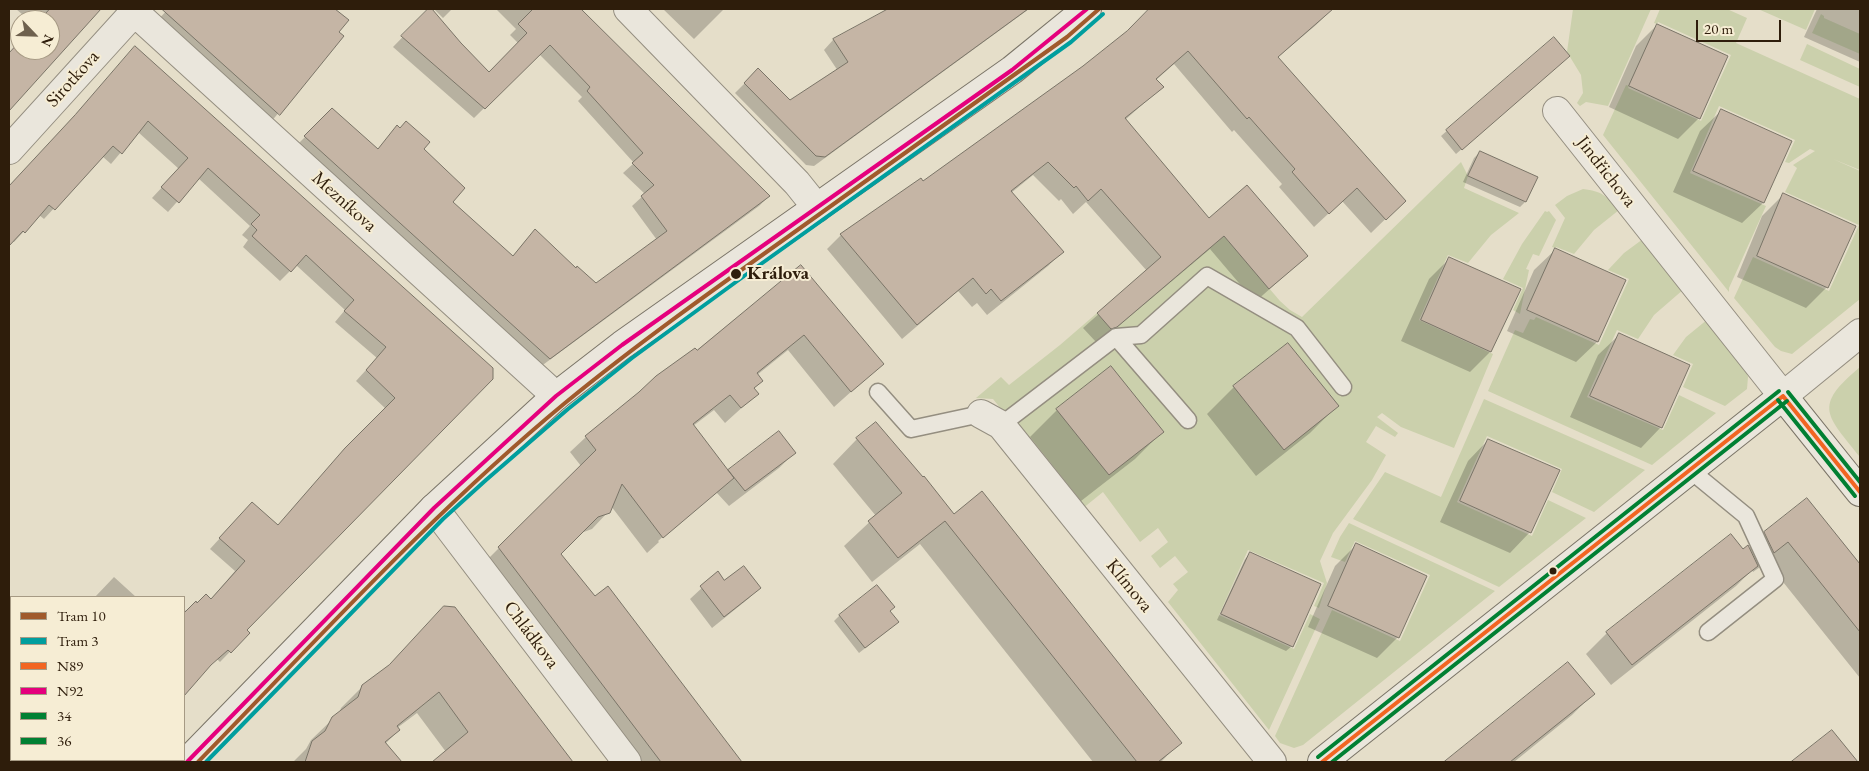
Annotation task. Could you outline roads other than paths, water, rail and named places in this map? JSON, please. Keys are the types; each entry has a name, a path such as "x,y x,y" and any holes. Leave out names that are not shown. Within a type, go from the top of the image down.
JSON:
{"street":[{"path":"628,9 797,183 817,208"},
{"path":"187,762 434,508 556,396 622,345 1012,70 1086,9"},
{"name":"Sirotkova","path":"9,150 134,10"},
{"name":"Mezníkova","path":"134,10 556,396"},
{"name":"Jindřichova","path":"1557,110 1860,492"},
{"path":"1322,762 1860,333"},
{"name":"Klímova","path":"991,420 1070,513 1272,762"},
{"name":"Chládkova","path":"434,508 627,762"}],"lane":[{"path":"878,392 911,429 991,420 1116,337 1141,335 1207,276 1297,328 1343,387"},
{"path":"1116,337 1188,420"},
{"path":"1690,470 1746,516 1775,579 1708,632"}],"tram line":[{"name":"10","path":"198,762 422,532 516,445 565,403 704,297 1067,37 1099,9"},
{"name":"3","path":"206,762 443,519 568,409 632,358 740,279 1071,42 1103,14"}],"place":[{"name":"Králova","path":"736,274"}]}
